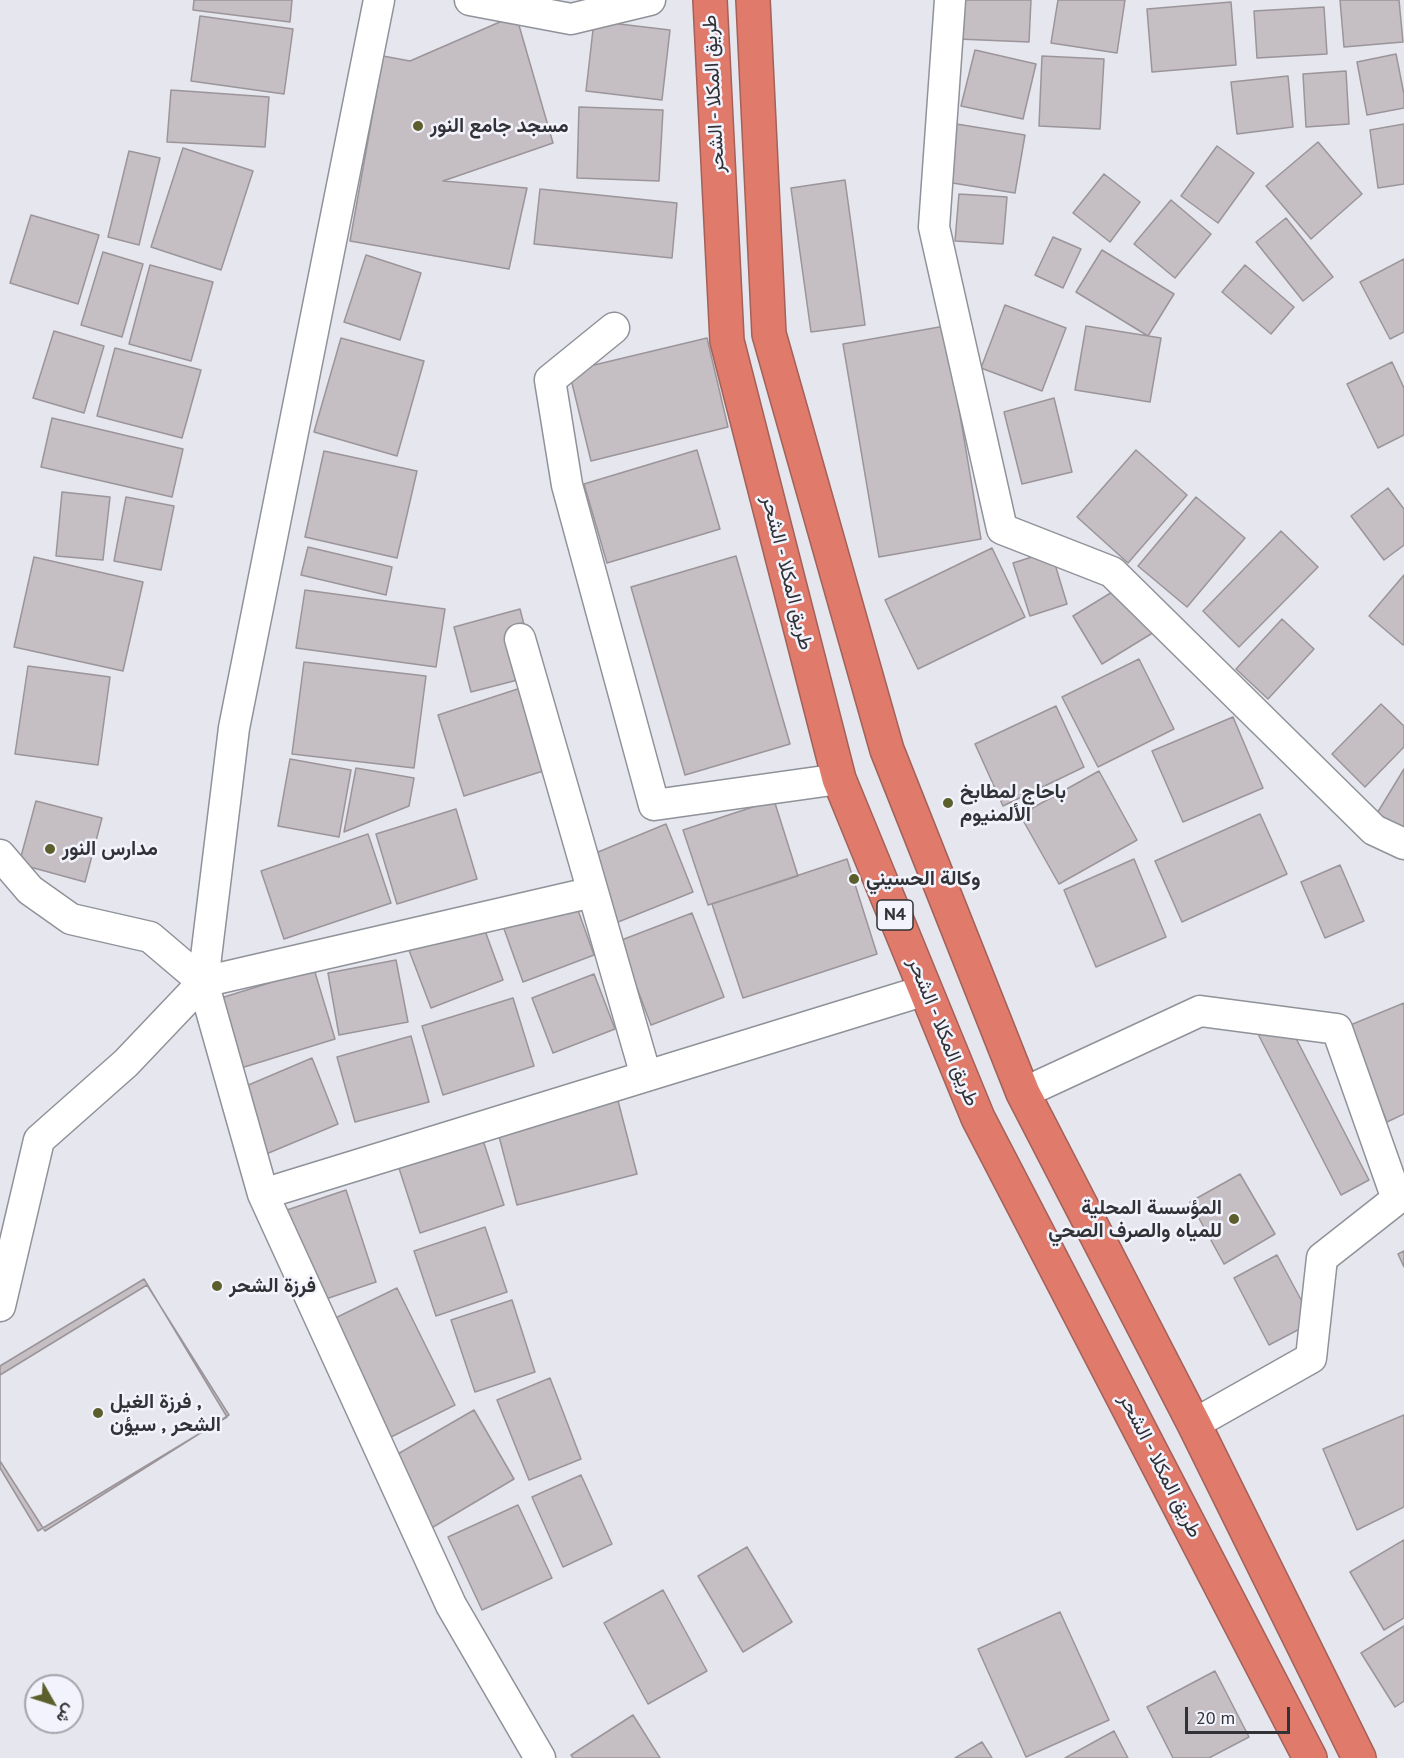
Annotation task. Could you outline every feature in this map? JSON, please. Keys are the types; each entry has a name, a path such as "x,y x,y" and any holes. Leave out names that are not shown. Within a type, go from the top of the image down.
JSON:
{"highway":[{"name":"طريق المكلا - الشحر","path":"710,0 727,341 839,779 978,1118 1311,1758"},
{"path":"753,0 769,334 886,750 1023,1093 1194,1424 1359,1758"},
{"path":"978,1118 1023,1093"}],"street":[{"path":"379,0 234,728 203,982 263,1194 452,1605 540,1758"},
{"path":"470,0 571,18 650,0"},
{"path":"950,0 934,227 1002,530 1112,572 1374,830 1404,844"},
{"path":"614,328 550,380 567,485 654,805 839,779"},
{"path":"520,639 646,1076"},
{"path":"0,855 30,890 71,919 150,937 203,982"},
{"path":"0,1306 39,1140 126,1063 203,982 593,892"},
{"path":"263,1194 926,990"},
{"path":"1023,1093 1200,1011 1336,1029 1397,1199 1322,1258 1311,1358 1194,1424"}],"building":[{"path":"194,0 292,0 290,22 193,10"},
{"path":"960,0 1031,0 1029,42 958,39"},
{"path":"1058,0 1125,0 1117,53 1051,43"},
{"path":"1340,0 1399,0 1403,42 1344,47"},
{"path":"1231,2 1236,65 1152,72 1147,9"},
{"path":"1324,7 1327,54 1257,58 1254,11"},
{"path":"516,15 553,143 443,181 527,188 509,269 350,241 383,56 410,61"},
{"path":"200,16 293,29 284,94 191,81"},
{"path":"594,21 670,30 662,100 586,91"},
{"path":"975,50 1036,64 1023,119 961,106"},
{"path":"1396,54 1404,94 1404,108 1367,115 1357,62"},
{"path":"1042,56 1104,59 1100,129 1039,126"},
{"path":"1346,71 1349,124 1306,127 1303,74"},
{"path":"1288,76 1293,127 1237,134 1231,82"},
{"path":"171,90 269,97 265,147 167,142"},
{"path":"579,107 663,110 659,181 577,178"},
{"path":"950,123 1025,135 1015,193 940,181"},
{"path":"1404,124 1404,184 1378,188 1370,130"},
{"path":"1318,142 1362,194 1311,239 1266,186"},
{"path":"1217,146 1254,173 1218,223 1181,196"},
{"path":"183,148 253,171 221,270 151,247"},
{"path":"129,151 160,158 139,245 108,237"},
{"path":"1104,174 1140,202 1110,242 1073,213"},
{"path":"845,180 865,325 811,332 791,188"},
{"path":"540,189 677,203 672,258 534,244"},
{"path":"959,194 1007,197 1003,244 955,241"},
{"path":"1171,200 1211,234 1175,278 1134,244"},
{"path":"31,215 99,235 78,304 10,283"},
{"path":"1286,218 1333,277 1303,301 1256,242"},
{"path":"1053,237 1081,249 1063,288 1035,275"},
{"path":"1102,250 1174,294 1148,336 1076,292"},
{"path":"103,252 143,264 122,337 81,325"},
{"path":"366,255 421,273 400,340 344,322"},
{"path":"1404,259 1404,332 1390,339 1360,282"},
{"path":"150,265 213,282 191,361 129,344"},
{"path":"1245,265 1294,307 1271,334 1222,292"},
{"path":"1005,305 1066,328 1042,391 981,368"},
{"path":"945,326 981,539 879,557 843,344"},
{"path":"1086,326 1161,338 1150,402 1075,390"},
{"path":"54,331 104,346 84,413 33,398"},
{"path":"341,338 424,361 397,456 314,432"},
{"path":"707,338 728,427 591,461 569,371"},
{"path":"115,348 201,370 182,438 97,416"},
{"path":"1392,362 1404,388 1404,435 1378,448 1347,384"},
{"path":"1054,398 1072,472 1022,484 1004,412"},
{"path":"52,418 183,449 172,497 41,467"},
{"path":"697,450 720,529 607,563 584,484"},
{"path":"1136,450 1187,495 1128,563 1077,517"},
{"path":"324,451 417,471 397,558 305,537"},
{"path":"1388,488 1404,509 1404,545 1384,560 1351,516"},
{"path":"62,492 110,497 103,560 56,556"},
{"path":"126,497 174,506 161,570 114,561"},
{"path":"1196,497 1245,538 1187,607 1138,566"},
{"path":"1281,531 1318,567 1239,647 1203,611"},
{"path":"308,547 392,567 386,595 301,575"},
{"path":"992,548 1025,617 918,669 885,600"},
{"path":"1051,551 1067,604 1030,616 1013,563"},
{"path":"736,556 790,744 685,775 631,587"},
{"path":"34,557 143,582 123,671 14,647"},
{"path":"1404,575 1404,644 1403,645 1369,616"},
{"path":"1135,578 1164,626 1102,664 1073,616"},
{"path":"305,590 445,609 436,667 296,648"},
{"path":"520,609 537,675 471,692 454,627"},
{"path":"1282,619 1314,649 1268,699 1236,669"},
{"path":"1139,659 1174,729 1098,767 1062,697"},
{"path":"304,662 426,676 414,768 292,754"},
{"path":"28,666 110,677 98,765 15,754"},
{"path":"533,684 559,766 464,796 438,715"},
{"path":"1381,704 1404,726 1404,747 1365,787 1332,754"},
{"path":"1056,706 1084,767 1003,806 975,744"},
{"path":"1233,717 1263,788 1183,822 1152,751"},
{"path":"290,759 351,770 339,837 278,826"},
{"path":"356,768 414,778 409,806 344,832"},
{"path":"1404,769 1404,839 1373,820"},
{"path":"1099,771 1137,840 1059,884 1020,815"},
{"path":"774,800 798,876 708,905 683,830"},
{"path":"36,801 102,818 85,882 19,864"},
{"path":"456,809 477,879 397,904 376,834"},
{"path":"1260,814 1287,874 1182,922 1155,861"},
{"path":"666,824 693,892 613,924 586,857"},
{"path":"368,834 391,903 284,939 261,871"},
{"path":"847,859 877,954 743,998 712,904"},
{"path":"1134,859 1166,937 1096,967 1064,890"},
{"path":"1340,865 1364,921 1325,938 1301,882"},
{"path":"569,885 594,955 523,982 498,912"},
{"path":"692,913 724,997 651,1025 619,941"},
{"path":"480,917 503,980 431,1008 407,945"},
{"path":"396,960 408,1022 339,1035 328,973"},
{"path":"314,969 335,1039 241,1068 221,998"},
{"path":"594,974 615,1029 553,1053 532,998"},
{"path":"513,998 534,1066 443,1095 422,1026"},
{"path":"1404,1003 1404,1114 1387,1122 1348,1026"},
{"path":"1286,1019 1369,1180 1341,1195 1258,1034"},
{"path":"411,1036 429,1102 355,1122 337,1057"},
{"path":"312,1058 338,1124 259,1157 232,1092"},
{"path":"616,1093 637,1174 517,1205 496,1125"},
{"path":"481,1134 504,1205 420,1233 397,1162"},
{"path":"1240,1174 1275,1234 1224,1264 1190,1202"},
{"path":"346,1190 376,1282 317,1302 287,1210"},
{"path":"485,1227 507,1292 436,1316 414,1251"},
{"path":"1404,1251 1404,1267 1398,1254"},
{"path":"1277,1255 1313,1322 1269,1345 1234,1278"},
{"path":"144,1279 227,1417 38,1531 0,1468 0,1366"},
{"path":"147,1285 229,1415 45,1531 0,1461 0,1375"},
{"path":"397,1288 455,1405 379,1443 321,1325"},
{"path":"512,1300 535,1372 475,1392 451,1320"},
{"path":"550,1378 581,1459 529,1480 497,1400"},
{"path":"474,1410 514,1479 418,1536 377,1466"},
{"path":"1404,1415 1404,1507 1357,1530 1323,1449"},
{"path":"581,1475 612,1544 563,1567 532,1497"},
{"path":"518,1505 552,1578 482,1610 448,1537"},
{"path":"1404,1540 1404,1618 1384,1630 1350,1572"},
{"path":"747,1547 792,1622 743,1652 698,1576"},
{"path":"663,1590 707,1671 648,1704 604,1623"},
{"path":"1060,1612 1109,1720 1026,1757 978,1649"},
{"path":"1404,1626 1404,1701 1395,1707 1361,1653"},
{"path":"1215,1671 1249,1737 1209,1758 1173,1758 1147,1707"},
{"path":"633,1715 660,1758 573,1758 571,1755"},
{"path":"1114,1731 1128,1758 1065,1758"},
{"path":"982,1742 992,1758 955,1758"}],"place":[{"name":"مسجد جامع النور","path":"418,126"},
{"name":"باحاج لمطابخ الألمنيوم","path":"948,803"},
{"name":"مدارس النور","path":"50,849"},
{"name":"وكالة الحسيني","path":"854,879"},
{"name":"المؤسسة المحلية للمياه والصرف الصحي","path":"1234,1219"},
{"name":"فرزة الشحر","path":"217,1286"},
{"name":"فرزة الغيل , الشحر , سيؤن","path":"98,1413"}]}
